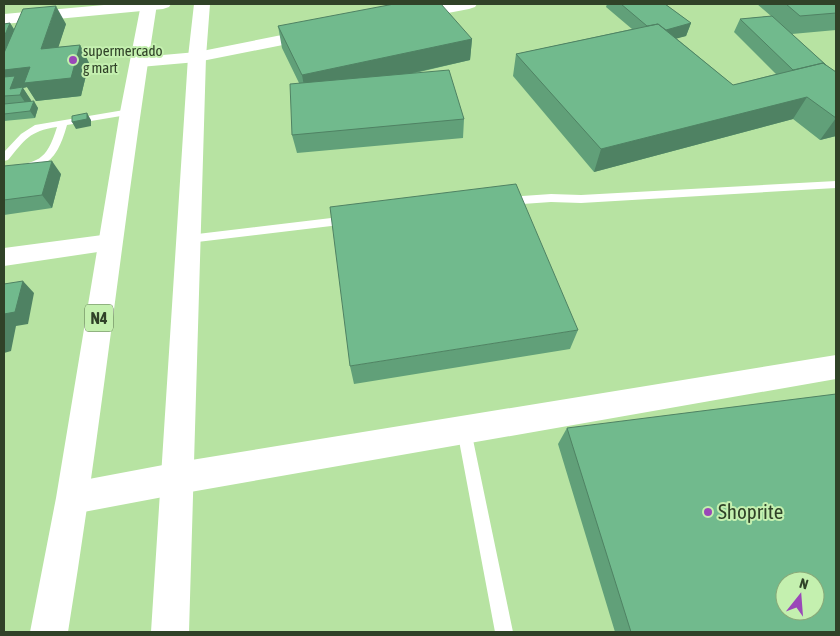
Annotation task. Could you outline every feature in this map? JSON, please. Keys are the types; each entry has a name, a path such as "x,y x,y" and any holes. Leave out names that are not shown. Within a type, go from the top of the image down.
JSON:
{"highway":[{"name":"N4","path":"48,632 73,498 130,112 154,4"},
{"path":"170,632 197,57 202,4"}],"street":[{"path":"4,19 154,4"},
{"path":"392,19 462,4"},
{"path":"140,62 197,57 333,30"},
{"path":"4,257 110,242"},
{"path":"73,498 178,478 836,367"}],"lane":[{"path":"4,158 12,146 38,128 130,112"},
{"path":"4,171 38,164 51,157 63,123"},
{"path":"492,203 551,198 582,199 836,184"},
{"path":"189,239 355,219"},
{"path":"464,430 504,632"}],"building":[{"path":"394,4 441,4 472,39 302,75 278,26"},
{"path":"621,4 665,4 691,23 666,30 658,24 647,26"},
{"path":"786,4 836,4 836,13 800,16"},
{"path":"56,6 41,49 80,45 71,78 24,83 30,67 4,70 4,53 23,9"},
{"path":"772,16 826,65 823,63 793,70 740,19"},
{"path":"10,23 4,37 4,24"},
{"path":"658,24 733,85 823,63 836,72 836,118 807,97 601,149 516,54"},
{"path":"449,70 464,119 292,135 290,84"},
{"path":"15,76 10,89 23,87 20,95 4,96 4,77"},
{"path":"34,101 30,111 4,114 4,104"},
{"path":"87,113 87,119 72,122 72,116"},
{"path":"52,161 42,195 4,200 4,166"},
{"path":"516,184 578,330 350,366 330,207"},
{"path":"23,281 15,312 4,314 4,284"},
{"name":"Shoprite","path":"836,394 836,632 631,632 567,428"}],"place":[{"name":"supermercado g mart","path":"73,60"},
{"name":"Shoprite","path":"708,512"}]}
